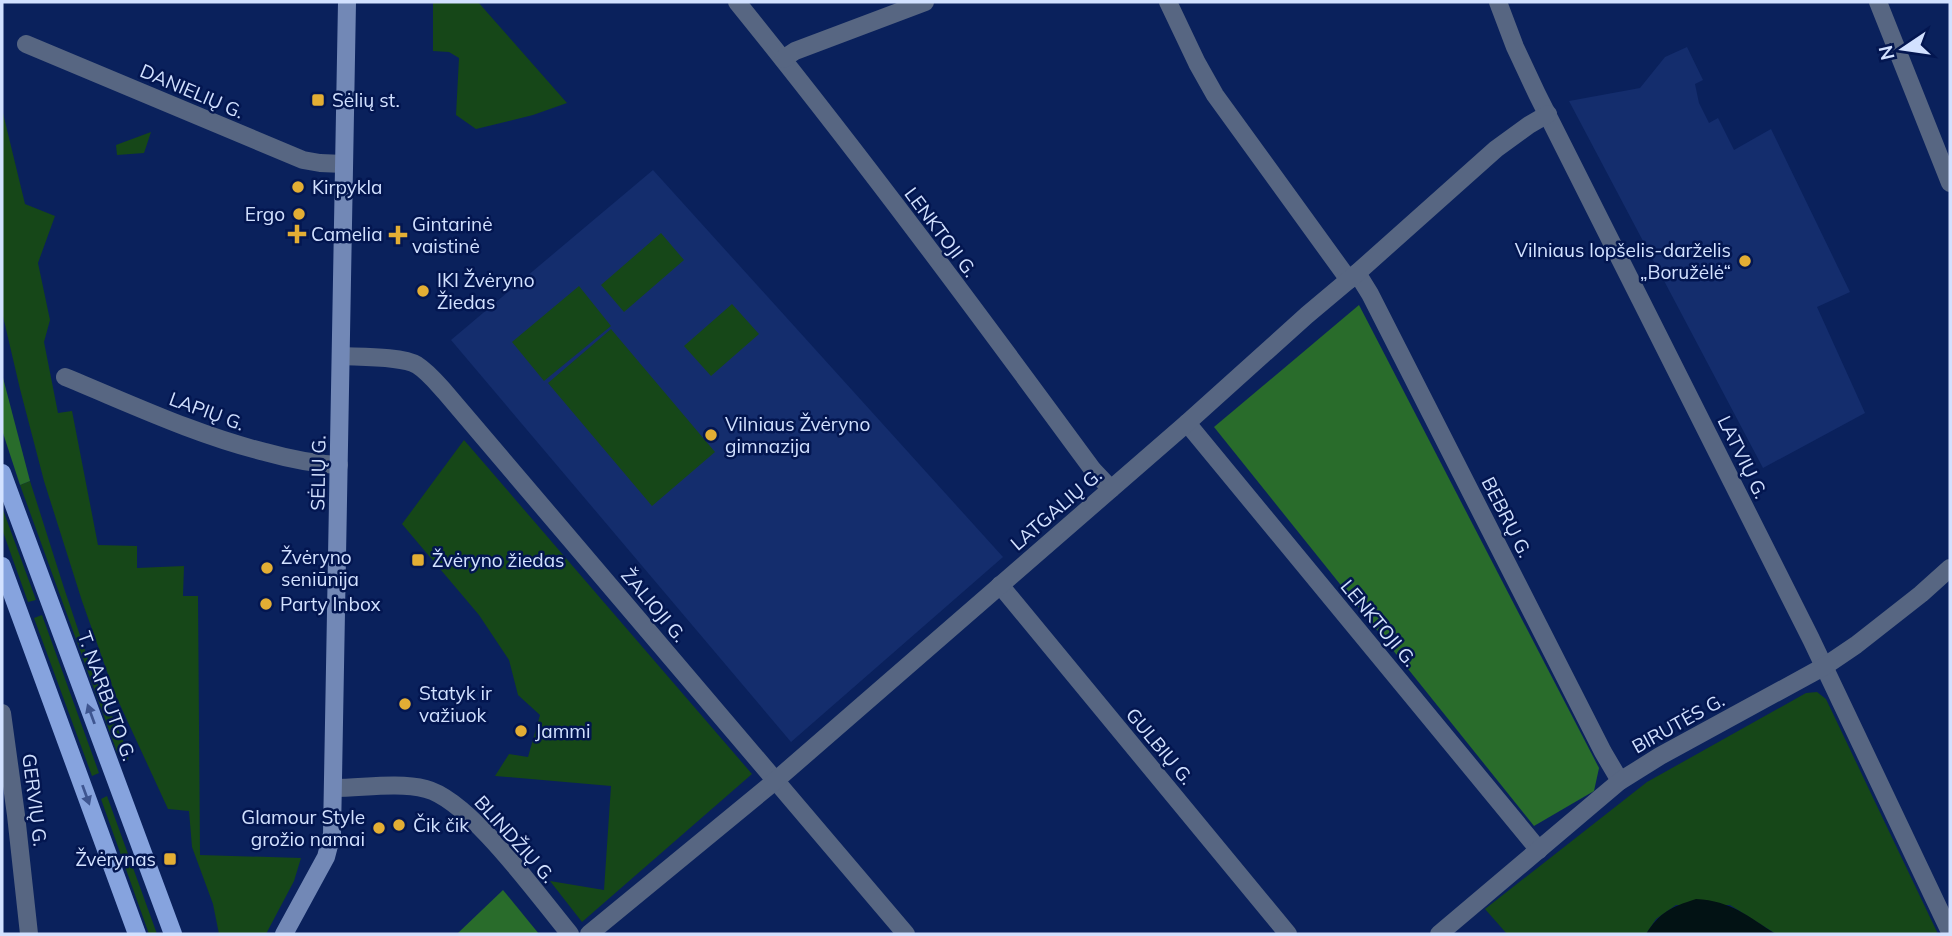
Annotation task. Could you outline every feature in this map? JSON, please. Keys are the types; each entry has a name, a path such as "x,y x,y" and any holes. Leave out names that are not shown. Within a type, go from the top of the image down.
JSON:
{"main road":[{"name":"SĖLIŲ G.","path":"284,934 326,857 332,834 347,2"},
{"name":"T. NARBUTO G.","path":"2,473 173,934"},
{"path":"2,566 137,934"}],"street":[{"name":"LENKTOJI G.","path":"737,2 995,337 1093,470 1111,489"},
{"path":"783,59 795,51 925,2"},
{"name":"BEBRŲ G.","path":"1168,2 1215,95 1353,277 1370,294 1620,781"},
{"name":"LATVIŲ G.","path":"1498,2 1515,47 1825,666 1950,932"},
{"path":"1878,2 1950,183"},
{"name":"DANIELIŲ G.","path":"26,44 303,160 344,164"},
{"name":"LATGALIŲ G.","path":"589,934 775,780 1187,424 1496,149 1548,114"},
{"name":"ŽALIOJI G.","path":"341,356 414,363 426,372 906,934"},
{"name":"LAPIŲ G.","path":"65,377 184,426 245,447 317,464 339,465"},
{"name":"LENKTOJI G.","path":"1187,424 1539,850"},
{"name":"BIRUTĖS G.","path":"1439,934 1620,781 1660,756 1825,666 1856,645 1950,568"},
{"name":"GULBIŲ G.","path":"1000,585 1288,934"},
{"name":"GERVIŲ G.","path":"2,713 29,934"},
{"name":"BLINDŽIŲ G.","path":"334,788 405,786 429,790 445,797 464,811 496,845 570,934"}],"shaded area":[{"name":"Vilniaus lopšelis-darželis „Boružėlė“","path":"1687,47 1703,80 1695,84 1699,103 1709,123 1718,118 1734,150 1771,129 1850,292 1817,307 1865,413 1763,468 1569,101 1640,88 1665,57"},
{"name":"Vilniaus Žvėryno gimnazija","path":"653,170 1003,557 791,742 451,340"},
{"path":"1696,899 1729,906 1776,934 1646,934 1667,911"}],"green space":[{"path":"433,2 478,2 567,103 533,115 476,129 456,115 459,58 449,52 433,51"},
{"path":"2,109 25,204 55,216 38,263 50,320 44,342 58,413 72,411 98,545 137,546 137,568 184,566 183,596 198,596 200,855 301,858 294,881 266,934 219,934 213,904 192,847 189,811 168,809 115,694 82,601 44,481 2,312"},
{"path":"151,132 144,153 117,155 116,145"},
{"path":"661,233 684,260 624,312 601,285"},
{"path":"579,286 611,326 544,381 512,342"},
{"path":"732,304 759,334 711,376 684,346"},
{"path":"1359,305 1599,768 1594,791 1534,826 1214,427"},
{"path":"611,329 715,452 652,506 548,383"},
{"path":"2,374 30,481 20,485 2,430"},
{"path":"464,440 752,774 582,922 550,881 604,890 611,786 495,776 509,754 528,757 540,715 518,695 509,660 479,615 402,524"},
{"path":"30,481 92,671 129,754 128,760 123,763 20,485"},
{"path":"2,507 36,600 28,602 2,529"},
{"path":"42,615 99,773 92,776 34,618"},
{"path":"1817,692 1826,699 1938,934 1776,934 1730,905 1676,905 1656,919 1646,934 1507,934 1485,909 1647,782 1806,693"},
{"path":"107,796 157,934 149,934 101,799"},
{"path":"503,890 539,934 458,934 458,933"}],"place":[{"name":"Sėlių st.","path":"318,100"},
{"name":"Kirpykla","path":"298,187"},
{"name":"Ergo","path":"299,214"},
{"name":"Camelia","path":"297,234"},
{"name":"Gintarinė vaistinė","path":"398,235"},
{"name":"Vilniaus lopšelis-darželis „Boružėlė“","path":"1745,261"},
{"name":"IKI Žvėryno Žiedas","path":"423,291"},
{"name":"Vilniaus Žvėryno gimnazija","path":"711,435"},
{"name":"Žvėryno žiedas","path":"418,560"},
{"name":"Žvėryno seniūnija","path":"267,568"},
{"name":"Party Inbox","path":"266,604"},
{"name":"Statyk ir važiuok","path":"405,704"},
{"name":"Jammi","path":"521,731"},
{"name":"Čik čik","path":"399,825"},
{"name":"Glamour Style grožio namai","path":"379,828"},
{"name":"Žvėrynas","path":"170,859"}]}
